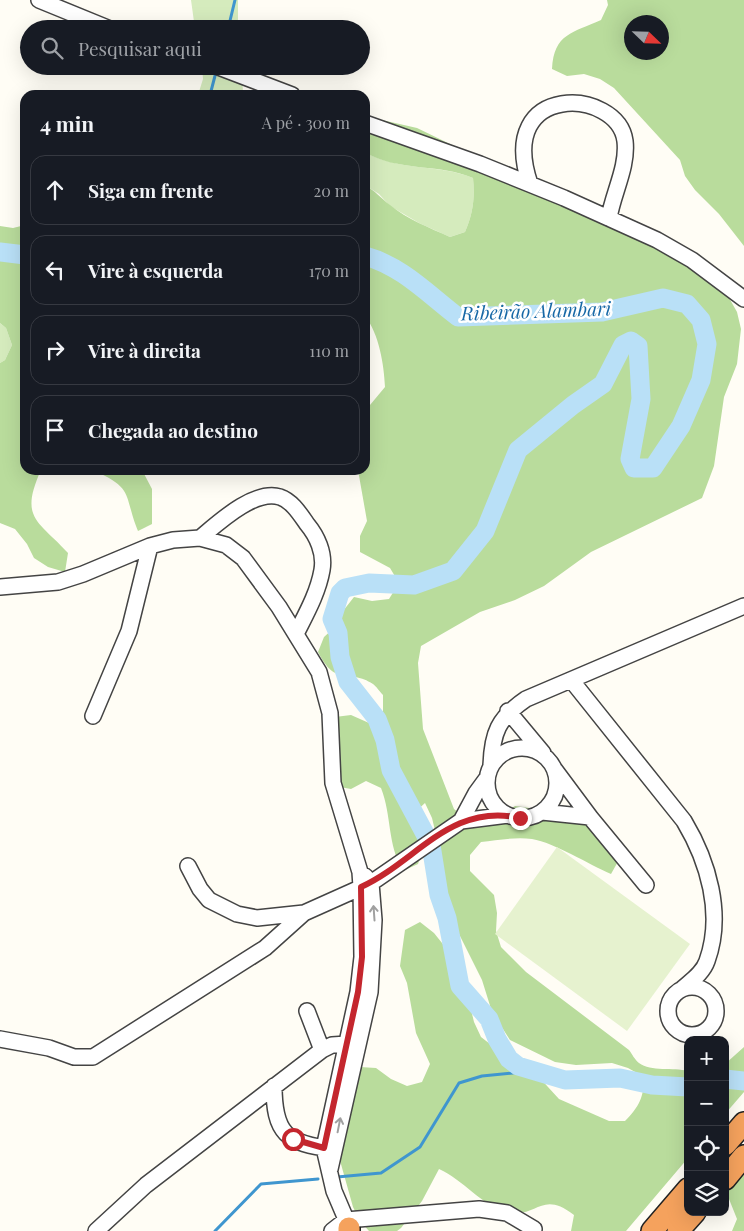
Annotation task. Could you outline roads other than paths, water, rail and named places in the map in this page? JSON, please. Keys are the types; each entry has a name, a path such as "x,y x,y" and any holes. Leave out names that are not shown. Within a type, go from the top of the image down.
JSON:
{"highway":[{"path":"729,1140 744,1123"},
{"path":"729,1173 744,1156"},
{"path":"646,1231 684,1203"},
{"path":"652,1231 684,1203"},
{"path":"678,1231 684,1212"},
{"path":"690,1231 701,1216"}],"street":[{"path":"39,0 88,20"},
{"path":"240,75 279,90"},
{"path":"530,184 524,169 523,143 526,131 533,119 555,104 581,103 598,109 620,126 626,152 609,218"},
{"path":"370,125 530,184 609,218 673,248 717,277 744,299"},
{"path":"200,538 245,504 264,497 279,497 291,503 314,533 321,552 322,569 316,590 296,634"},
{"path":"0,587 58,582 83,574 150,546 173,540 200,538 226,545 243,558 296,634 319,672 330,713 333,783 360,872 366,885 374,920 370,992 329,1148"},
{"path":"93,716 129,631 150,546"},
{"path":"0,1039 49,1048 74,1058 94,1057 265,948 304,913 366,885 457,823 476,793 489,772 499,756 510,750 522,748 535,750 550,762 557,787 549,805 542,812 520,818 508,815 491,800 487,790 489,772 492,744 497,727 508,711 542,691 572,681 744,606"},
{"path":"572,681 684,821 696,841 704,864 713,906 714,924 707,962 715,1018 706,1031 699,1034 683,1034 670,1024 668,1016 670,1000 697,976 707,962"},
{"path":"508,711 550,762 590,817 646,885"},
{"path":"542,812 590,817"},
{"path":"457,823 508,815"},
{"path":"188,866 200,889 209,900 237,914 257,918 304,913"},
{"path":"366,885 358,992 329,1148 330,1172 345,1228 486,1209 507,1213 534,1229"},
{"path":"682,989 697,988 704,991 714,1002"},
{"path":"307,1011 322,1050"},
{"path":"96,1231 146,1185 322,1050 332,1045 347,1044"},
{"path":"274,1086 274,1106 279,1127 293,1139 329,1148"}],"waterway":[{"path":"230,20 235,0"},
{"path":"211,90 215,75"},
{"name":"Ribeirão Alambari","path":"0,252 20,254"},
{"name":"Ribeirão Alambari","path":"370,258 403,274 458,317 602,312 663,298 687,304 701,320 707,344 701,380 681,426 653,468 634,468 630,459 641,399 638,346 631,341 623,345 603,384 573,405 518,450 485,531 453,571 414,585 369,583 345,588 340,593 332,619 338,633 340,657 348,682 377,719 385,740 391,770 431,845 439,895 447,918 460,986 489,1019 497,1039 509,1059 518,1066 565,1080 620,1078 652,1085 684,1087"},
{"path":"337,1177 381,1173 420,1147 459,1083 482,1076 532,1071"},
{"name":"Ribeirão Alambari","path":"729,1079 744,1081"},
{"path":"215,1231 261,1184 318,1179"}]}
